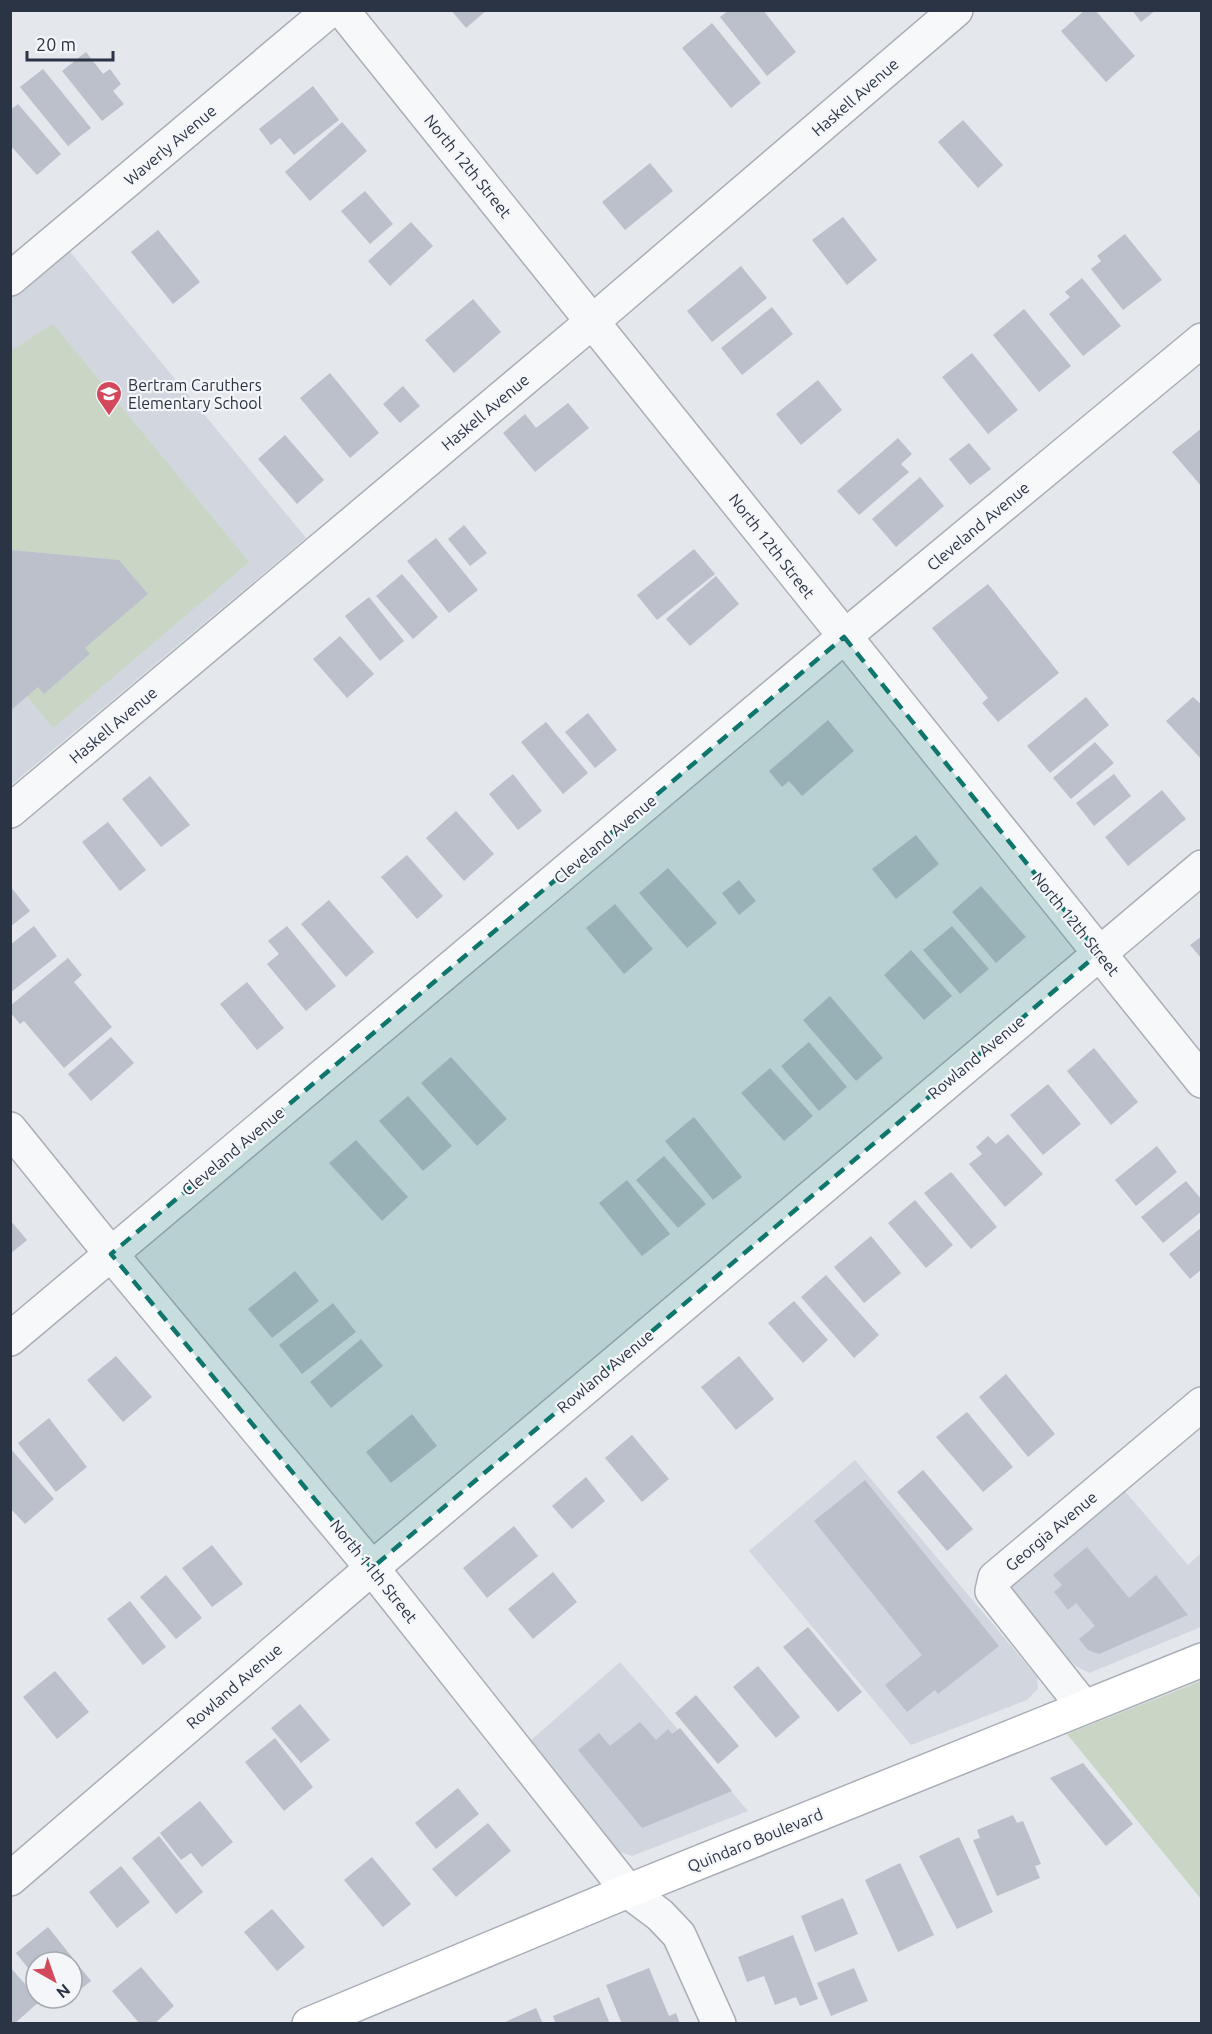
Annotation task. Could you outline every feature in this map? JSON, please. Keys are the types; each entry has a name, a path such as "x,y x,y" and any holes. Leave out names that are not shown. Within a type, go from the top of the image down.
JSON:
{"main road":[{"name":"Quindaro Boulevard","path":"309,2024 628,1891 1202,1660"}],"street":[{"name":"Waverly Avenue","path":"10,279 330,10"},
{"name":"North 12th Street","path":"342,10 1202,1081"},
{"name":"Haskell Avenue","path":"10,811 594,321 957,10"},
{"name":"Cleveland Avenue","path":"10,1339 844,637 1202,340"},
{"name":"Rowland Avenue","path":"10,1879 372,1568 1202,867"},
{"name":"North 11th Street","path":"10,1129 372,1568 628,1891 660,1915 679,1935 718,2024"},
{"name":"Georgia Avenue","path":"1083,1707 992,1591 995,1578 1202,1404"}],"highlighted area":[{"path":"844,637 1099,953 372,1568 111,1254"}],"shaded area":[{"name":"Bertram Caruthers Elementary School","path":"67,248 306,538 11,785 11,297"},
{"path":"855,1460 1037,1677 1038,1689 1027,1700 911,1745 749,1551"},
{"path":"1124,1490 1188,1565 1201,1553 1201,1627 1089,1673 1074,1665 1010,1586"},
{"path":"620,1662 748,1811 632,1856 617,1851 529,1742"}],"green space":[{"path":"53,324 249,562 53,728 27,696 38,687 44,694 90,655 85,648 148,594 119,560 11,550 11,351"},
{"path":"1201,1681 1201,1899 1067,1734"}],"building":[{"path":"451,10 487,10 466,28"},
{"path":"729,10 763,10 796,52 767,76 720,17"},
{"path":"1085,10 1095,10 1135,56 1106,82 1061,31"},
{"path":"1132,10 1156,10 1141,22"},
{"path":"712,23 761,83 731,108 682,48"},
{"path":"86,52 103,74 110,69 121,84 113,91 124,104 102,121 62,71"},
{"path":"43,69 91,128 68,146 20,87"},
{"path":"313,86 339,120 294,155 280,138 271,145 259,129"},
{"path":"18,104 61,154 37,175 10,145 10,110"},
{"path":"963,120 1003,165 978,188 938,142"},
{"path":"342,122 367,151 310,201 285,172"},
{"path":"650,163 673,191 625,230 602,202"},
{"path":"365,191 393,224 370,244 341,211"},
{"path":"843,217 877,260 847,285 812,240"},
{"path":"411,222 433,246 390,286 368,261"},
{"path":"158,230 200,282 173,304 131,252"},
{"path":"1125,234 1162,280 1123,310 1091,269 1101,261 1097,256"},
{"path":"741,266 767,298 712,342 687,311"},
{"path":"1082,278 1121,326 1083,356 1049,314 1070,297 1065,292"},
{"path":"473,299 501,332 454,373 425,340"},
{"path":"772,307 793,334 742,375 721,348"},
{"path":"1024,309 1071,366 1039,392 993,335"},
{"path":"972,353 1018,410 988,434 942,377"},
{"path":"330,373 379,433 350,458 300,398"},
{"path":"818,380 842,410 801,445 776,414"},
{"path":"403,386 420,406 400,423 383,404"},
{"path":"568,403 589,428 535,472 503,433 525,414 536,428"},
{"path":"1202,428 1202,487 1172,452"},
{"path":"285,435 324,480 297,504 258,459"},
{"path":"898,438 912,454 901,464 909,472 859,515 837,491"},
{"path":"969,443 991,469 970,485 949,459"},
{"path":"920,477 944,506 896,547 872,519"},
{"path":"464,525 487,553 470,566 448,539"},
{"path":"436,538 478,590 449,613 407,561"},
{"path":"694,549 715,574 657,620 637,595"},
{"path":"10,550 119,560 148,594 85,648 90,654 44,694 38,687 10,711"},
{"path":"402,574 438,617 413,639 376,596"},
{"path":"716,576 739,604 690,646 666,619"},
{"path":"988,584 1059,673 998,722 982,703 988,698 932,628"},
{"path":"369,597 404,641 380,661 345,616"},
{"path":"340,636 374,674 347,698 313,659"},
{"path":"1086,697 1109,725 1050,773 1027,746"},
{"path":"1193,697 1202,705 1202,760 1166,721"},
{"path":"588,713 617,750 595,768 565,732"},
{"path":"828,720 854,751 802,796 789,781 782,787 769,771"},
{"path":"546,722 588,773 563,794 521,742"},
{"path":"1095,742 1114,763 1071,799 1053,778"},
{"path":"513,774 542,811 518,830 489,794"},
{"path":"1114,774 1131,796 1094,826 1076,803"},
{"path":"150,776 190,825 161,847 122,799"},
{"path":"1162,790 1186,819 1128,866 1105,837"},
{"path":"456,811 494,854 464,881 426,838"},
{"path":"108,822 146,870 120,891 82,842"},
{"path":"916,835 939,864 896,899 872,869"},
{"path":"407,855 443,896 417,919 381,877"},
{"path":"668,868 717,923 687,948 639,893"},
{"path":"739,880 756,901 739,915 722,893"},
{"path":"10,886 30,911 10,927"},
{"path":"981,886 1026,937 996,963 952,912"},
{"path":"329,900 374,952 346,977 301,924"},
{"path":"615,904 653,949 624,974 586,928"},
{"path":"34,926 57,956 10,993 10,945"},
{"path":"287,926 336,986 306,1011 267,964 279,954 268,941"},
{"path":"952,926 989,969 960,994 923,950"},
{"path":"1202,936 1202,959 1190,945"},
{"path":"911,950 952,996 924,1020 884,975"},
{"path":"68,958 82,975 74,982 112,1027 64,1068 24,1021 20,1024 10,1012 10,1006"},
{"path":"247,982 284,1028 257,1050 220,1004"},
{"path":"830,996 883,1058 856,1081 803,1020"},
{"path":"111,1037 134,1063 91,1101 68,1074"},
{"path":"809,1042 847,1087 819,1111 781,1066"},
{"path":"1094,1048 1138,1102 1111,1125 1067,1071"},
{"path":"451,1057 507,1119 477,1146 421,1083"},
{"path":"770,1068 813,1116 784,1141 741,1093"},
{"path":"1048,1084 1081,1124 1043,1155 1010,1115"},
{"path":"408,1096 452,1146 423,1171 379,1121"},
{"path":"694,1117 742,1177 713,1200 665,1141"},
{"path":"1008,1134 1043,1174 1005,1207 969,1164 982,1154 976,1147 988,1136 996,1144"},
{"path":"356,1140 408,1197 382,1221 329,1163"},
{"path":"1157,1146 1177,1172 1136,1206 1115,1180"},
{"path":"664,1156 706,1204 678,1228 636,1180"},
{"path":"951,1172 997,1227 971,1249 924,1193"},
{"path":"627,1180 670,1234 642,1256 599,1203"},
{"path":"1186,1181 1202,1200 1202,1211 1163,1243 1141,1217"},
{"path":"915,1200 953,1245 926,1268 888,1223"},
{"path":"10,1220 27,1240 10,1254"},
{"path":"1202,1227 1202,1269 1190,1279 1169,1254"},
{"path":"871,1236 901,1273 864,1303 834,1267"},
{"path":"295,1271 319,1301 272,1338 248,1309"},
{"path":"826,1275 879,1335 854,1358 801,1297"},
{"path":"794,1301 828,1340 803,1363 768,1323"},
{"path":"333,1303 356,1332 302,1374 279,1345"},
{"path":"361,1339 383,1366 331,1408 310,1382"},
{"path":"116,1356 152,1397 123,1422 87,1380"},
{"path":"739,1356 774,1399 736,1430 701,1387"},
{"path":"1006,1374 1055,1434 1028,1457 979,1397"},
{"path":"967,1412 1013,1467 983,1492 936,1437"},
{"path":"412,1414 437,1446 391,1483 366,1452"},
{"path":"49,1418 87,1467 56,1492 18,1443"},
{"path":"632,1435 669,1479 642,1502 605,1458"},
{"path":"10,1448 54,1499 25,1524 10,1508"},
{"path":"923,1470 973,1529 947,1551 897,1492"},
{"path":"586,1477 605,1501 572,1529 552,1506"},
{"path":"865,1480 999,1646 938,1694 935,1690 907,1712 885,1685 922,1655 814,1521"},
{"path":"514,1526 538,1556 487,1598 463,1568"},
{"path":"212,1545 243,1584 212,1607 182,1568"},
{"path":"1087,1547 1129,1598 1156,1575 1188,1615 1099,1654 1088,1650 1079,1639 1095,1626 1076,1603 1068,1610 1054,1592 1062,1585 1053,1575"},
{"path":"553,1572 577,1602 533,1639 508,1609"},
{"path":"166,1575 202,1618 176,1639 140,1597"},
{"path":"130,1601 166,1647 143,1665 107,1619"},
{"path":"808,1627 862,1692 838,1712 783,1647"},
{"path":"758,1666 800,1717 776,1738 733,1687"},
{"path":"55,1671 89,1712 57,1739 23,1697"},
{"path":"696,1695 739,1746 718,1764 675,1713"},
{"path":"300,1704 330,1740 301,1763 271,1728"},
{"path":"640,1722 656,1740 668,1729 672,1734 680,1728 732,1791 642,1828 578,1750 599,1733 610,1746"},
{"path":"275,1738 313,1787 284,1811 245,1762"},
{"path":"1083,1763 1133,1824 1106,1846 1050,1778"},
{"path":"458,1788 479,1814 436,1849 415,1823"},
{"path":"200,1801 233,1842 202,1867 191,1853 181,1860 160,1833"},
{"path":"1013,1815 1017,1823 1023,1821 1041,1864 1035,1866 1040,1878 997,1896 973,1840 980,1838 977,1830"},
{"path":"488,1823 511,1851 456,1897 432,1869"},
{"path":"159,1836 203,1892 176,1914 132,1858"},
{"path":"959,1837 993,1912 957,1929 919,1856"},
{"path":"372,1857 411,1904 383,1927 344,1880"},
{"path":"900,1863 934,1935 898,1952 865,1880"},
{"path":"121,1866 150,1902 117,1928 89,1892"},
{"path":"843,1898 858,1934 815,1952 801,1916"},
{"path":"272,1909 305,1947 277,1971 244,1932"},
{"path":"48,1927 66,1950 24,1950 24,1963 16,1953"},
{"path":"793,1935 818,1999 800,2006 796,1997 775,2005 764,1976 747,1982 738,1957"},
{"path":"10,1967 24,1983 24,2010 30,2010 14,2024 10,2020"},
{"path":"141,1967 174,2006 154,2024 140,2024 112,1991"},
{"path":"649,1968 669,2016 676,2013 680,2024 622,2024 606,1985"},
{"path":"854,1968 868,2001 831,2016 817,1983"},
{"path":"84,1972 91,1981 84,1987"},
{"path":"599,1997 610,2024 556,2024 553,2016"},
{"path":"536,2008 543,2024 501,2024"}],"place":[{"name":"Bertram Caruthers Elementary School","path":"109,417"}]}
